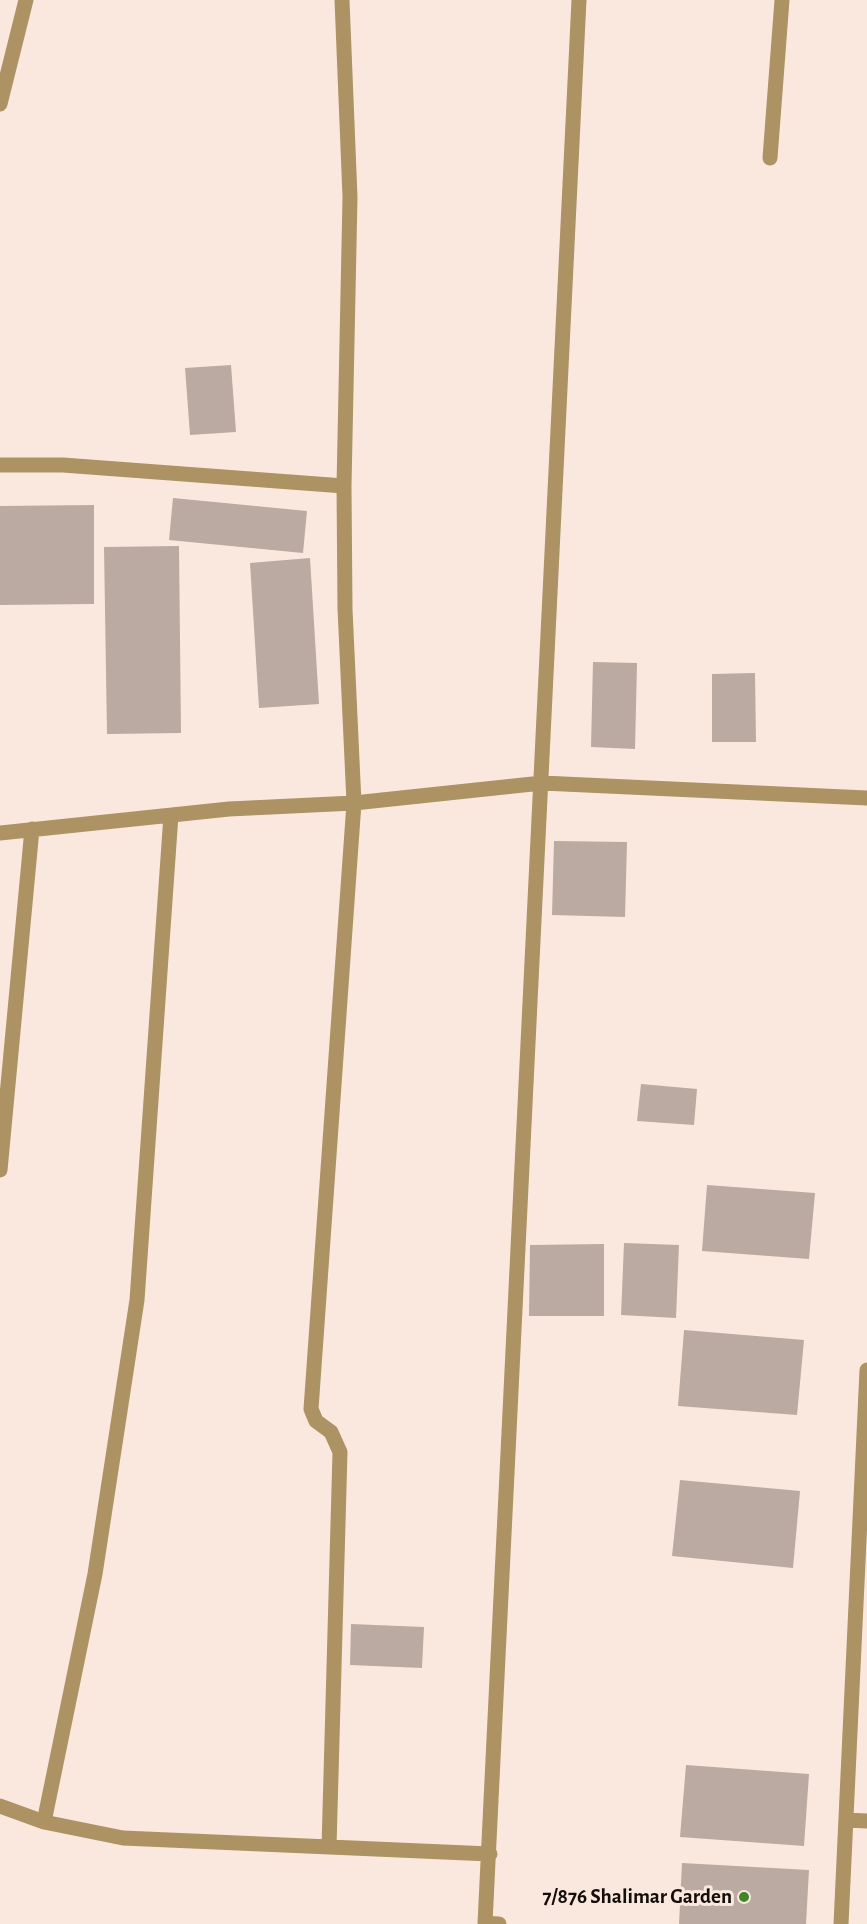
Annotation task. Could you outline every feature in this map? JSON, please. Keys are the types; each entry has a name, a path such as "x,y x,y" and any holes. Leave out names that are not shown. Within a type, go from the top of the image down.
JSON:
{"street":[{"path":"0,104 26,0"},
{"path":"330,1846 339,1452 331,1432 316,1421 311,1409 354,803 345,609 344,486 350,197 342,0"},
{"path":"499,1924 486,1923 579,0"},
{"path":"770,158 782,0"},
{"path":"0,465 63,465 344,486"},
{"path":"0,833 229,809 354,803 542,783 867,798"},
{"path":"44,1822 95,1574 137,1300 171,815"},
{"path":"0,1170 32,830"},
{"path":"841,1924 867,1370"},
{"path":"0,1806 44,1822 123,1838 490,1854"},
{"path":"846,1820 867,1821"}],"building":[{"path":"231,365 236,432 190,435 185,368"},
{"path":"173,498 307,511 303,553 169,540"},
{"path":"94,505 94,604 0,605 0,506"},
{"path":"179,546 181,733 107,734 104,547"},
{"path":"310,558 319,704 259,708 250,563"},
{"path":"593,662 637,663 635,749 591,747"},
{"path":"755,673 756,742 712,742 712,674"},
{"path":"554,841 627,842 625,917 552,915"},
{"path":"641,1084 697,1089 694,1125 637,1121"},
{"path":"707,1185 815,1193 809,1259 702,1251"},
{"path":"624,1243 679,1245 676,1318 621,1315"},
{"path":"604,1244 604,1316 529,1316 530,1245"},
{"path":"684,1330 804,1340 797,1415 678,1406"},
{"path":"680,1480 800,1491 793,1568 672,1556"},
{"path":"351,1624 424,1627 422,1668 350,1665"},
{"path":"686,1765 809,1774 804,1846 680,1837"},
{"name":"7/876 Shalimar Garden","path":"682,1863 809,1870 806,1924 679,1924"}],"place":[{"name":"7/876 Shalimar Garden","path":"744,1897"}]}
